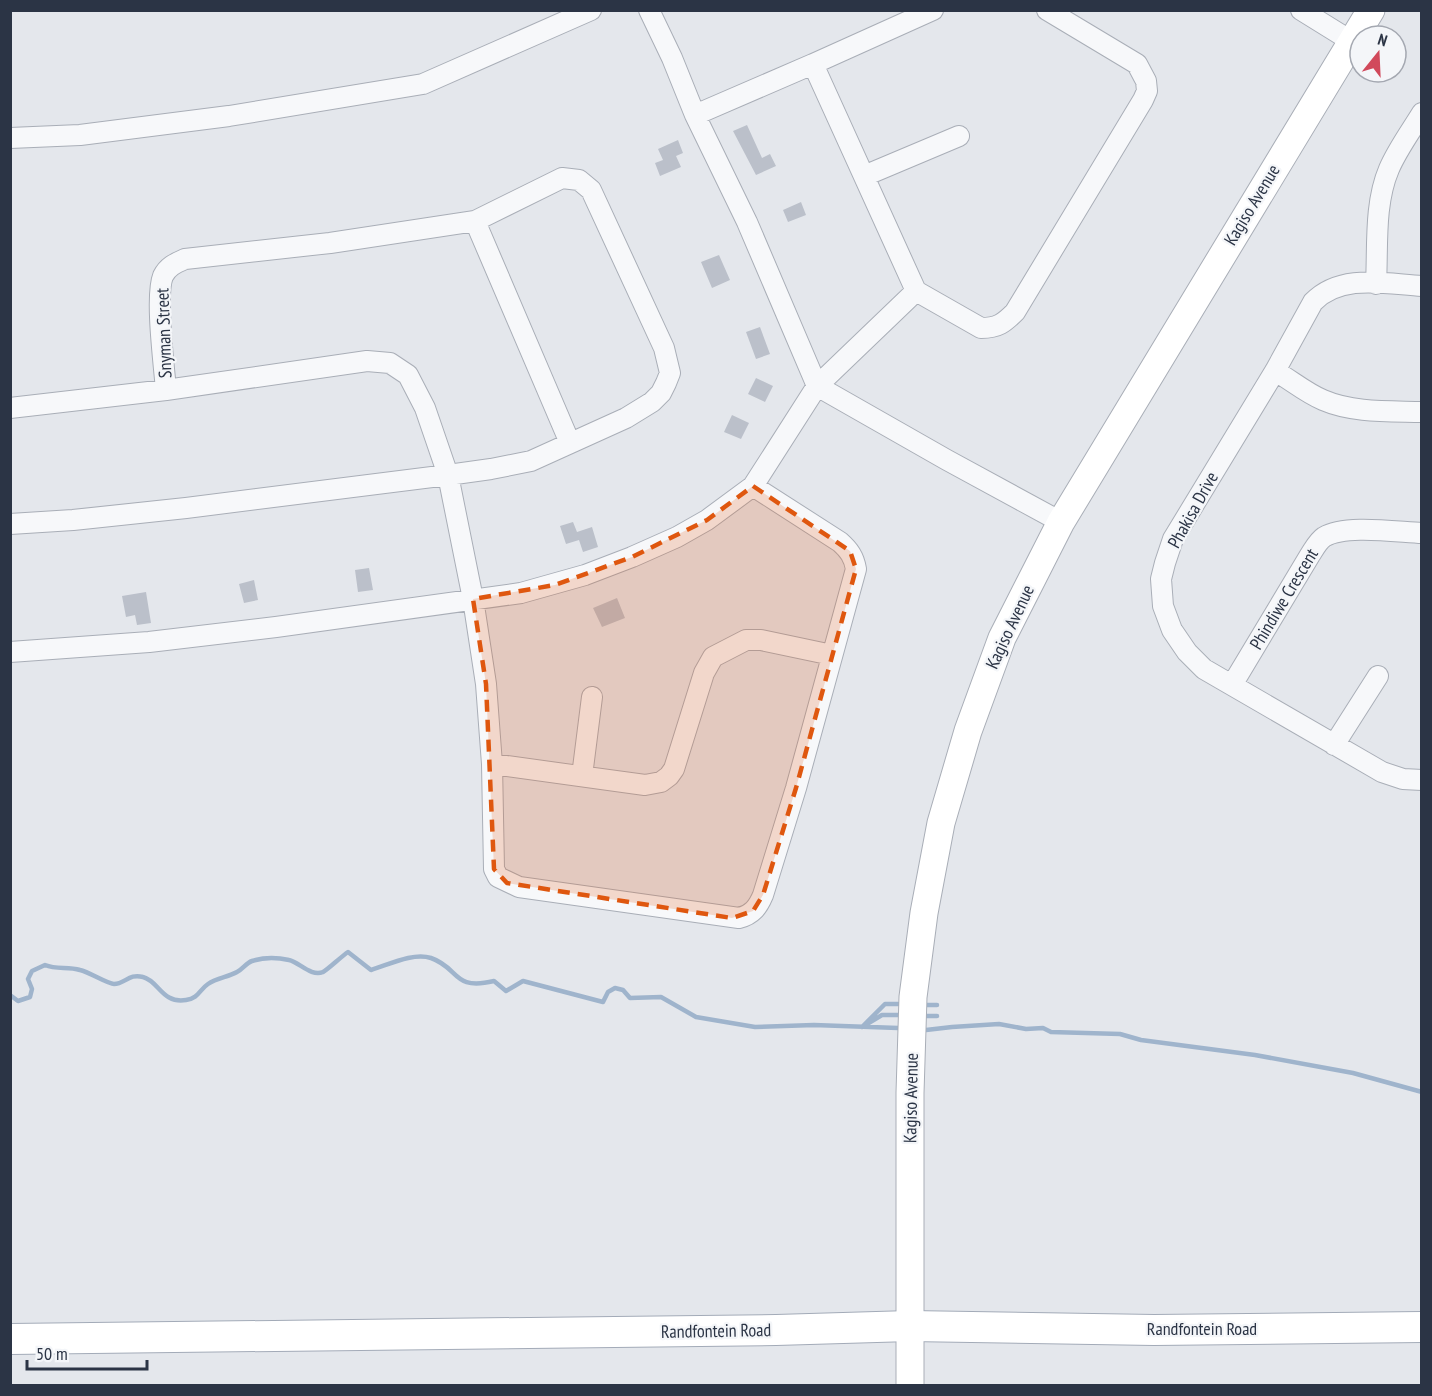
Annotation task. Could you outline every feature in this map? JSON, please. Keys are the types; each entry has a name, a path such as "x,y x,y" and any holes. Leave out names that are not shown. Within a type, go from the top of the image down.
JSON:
{"main road":[{"name":"Randfontein Road","path":"10,1339 776,1330 909,1326 1154,1330 1422,1327"}],"street":[{"path":"10,138 80,135 366,95 423,84 591,10"},
{"path":"649,10 672,58 695,115 747,222 817,386 1061,522"},
{"path":"695,115 933,10"},
{"path":"813,64 916,291 981,328 993,328 1002,325 1015,312 1147,91 1146,81 1137,64 1047,10"},
{"path":"1301,10 1348,39"},
{"name":"Kagiso Avenue","path":"1362,24 1371,10"},
{"name":"Kagiso Avenue","path":"910,1386 913,998 924,913 941,823 968,731 1002,638 1061,522 1348,48"},
{"path":"1376,284 1383,187 1389,168 1422,113"},
{"path":"864,176 959,136"},
{"name":"Snyman Street","path":"570,443 626,418 652,402 661,393 670,373 664,348 591,190 579,180 569,178 555,181 475,221 330,243 196,258 172,264 163,276 160,296 166,390 367,361 390,363 408,375 416,388 448,475 473,599 486,684 492,764 494,869 498,877 507,883 519,887 732,918 747,916 759,904 763,895 796,788 832,655"},
{"path":"10,524 186,508 490,469 531,461 570,443 475,221"},
{"name":"Phakisa Drive","path":"1422,286 1347,283 1334,286 1322,293 1304,315 1275,370 1173,539 1161,579 1162,606 1172,630 1187,652 1204,669 1382,772 1403,779 1422,780"},
{"path":"10,652 149,642 521,593 555,585 632,557 707,520 753,486 817,386 916,291"},
{"path":"1275,370 1332,404 1377,411 1422,412"},
{"path":"10,408 166,390"},
{"path":"492,764 645,785 661,782 669,776 678,758 704,673 713,657 746,640 761,640 832,655 854,580 855,561 850,551 840,542 753,486"},
{"name":"Phindiwe Crescent","path":"1232,685 1310,555 1324,537 1349,530 1422,533"},
{"path":"1334,745 1378,675"},
{"path":"582,777 592,698"}],"highlighted area":[{"path":"753,486 850,551 856,569 849,602 763,895 753,911 732,918 507,883 494,869 486,684 473,599 555,585 632,557 707,520"}],"building":[{"path":"747,125 762,158 770,154 776,166 756,175 733,131"},
{"path":"678,140 683,153 676,156 681,167 660,176 655,163 663,160 658,149"},
{"path":"801,202 806,215 788,222 783,210"},
{"path":"719,255 730,280 712,288 701,262"},
{"path":"760,327 770,354 756,359 746,332"},
{"path":"756,378 773,386 765,402 748,394"},
{"path":"732,415 749,423 741,439 724,432"},
{"path":"573,522 577,532 592,527 598,547 583,552 579,540 566,544 560,526"},
{"path":"369,568 373,590 358,592 355,570"},
{"path":"254,580 258,600 244,603 239,584"},
{"path":"146,592 151,623 137,625 135,615 126,617 122,596"},
{"path":"617,598 625,618 602,627 593,608"}],"waterway":[{"path":"10,995 18,1001 30,997 32,989 28,979 32,971 45,965 80,970 114,984 134,976 143,977 171,999 186,1000 196,996 208,984 237,972 252,961 266,958 284,959 293,961 314,973 319,973 325,971 348,952 371,970 409,958 431,958 447,967 463,981 471,983 494,981 506,991 523,981 603,1002 608,992 615,988 623,990 630,998 661,997 696,1017 755,1027 814,1025 898,1028"},
{"path":"862,1027 885,1004 898,1004"},
{"path":"927,1005 937,1005"},
{"path":"867,1024 882,1015 898,1015"},
{"path":"927,1016 937,1016"},
{"path":"926,1030 999,1024 1026,1029 1043,1028 1051,1032 1120,1034 1141,1040 1255,1055 1353,1073 1422,1092"}]}
